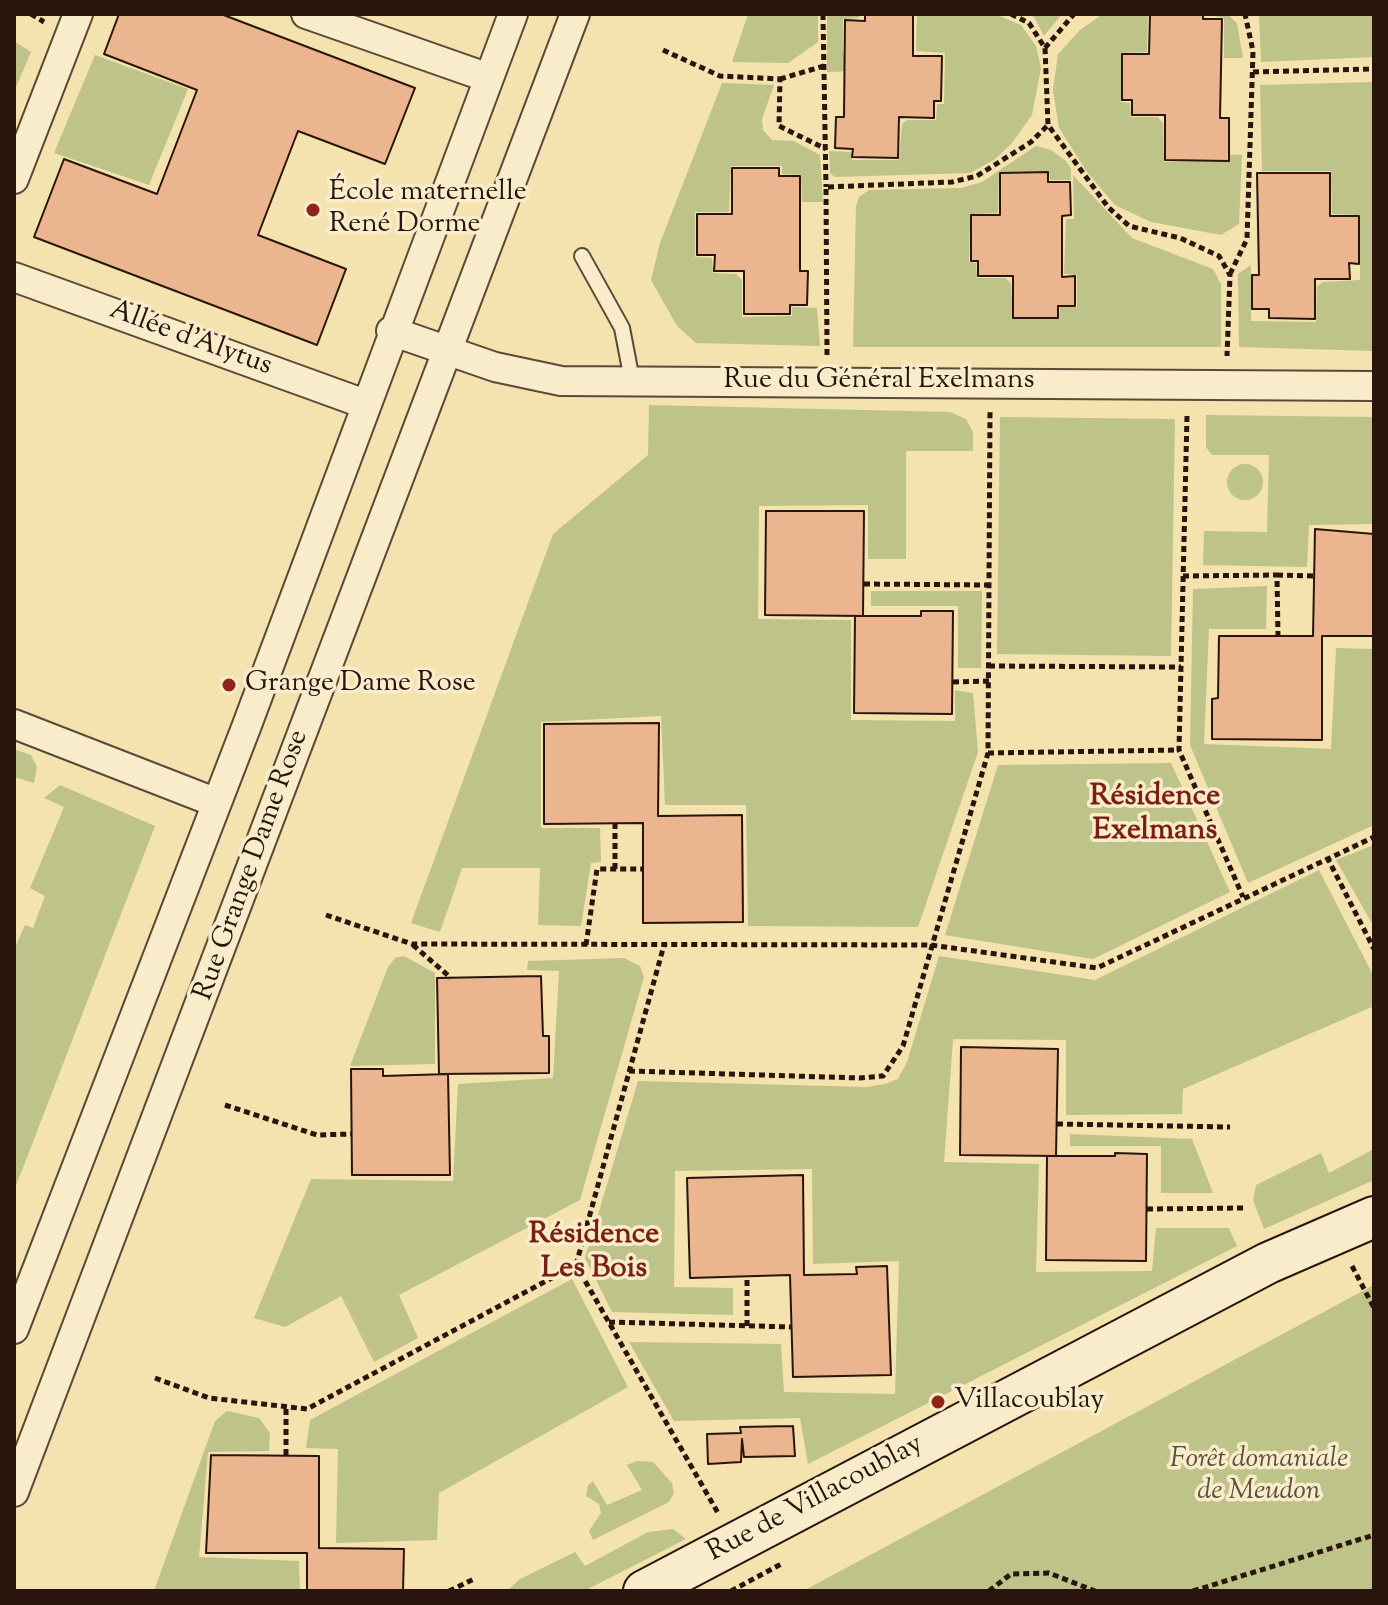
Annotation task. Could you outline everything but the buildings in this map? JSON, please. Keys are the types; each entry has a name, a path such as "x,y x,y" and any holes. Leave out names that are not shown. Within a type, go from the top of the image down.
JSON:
{"street":[{"path":"14,179 78,14"},
{"path":"306,14 489,78"},
{"name":"Rue Grange Dame Rose","path":"14,1329 217,803 391,331 513,14"},
{"name":"Rue Grange Dame Rose","path":"14,1492 575,14"},
{"name":"Allée d'Alytus","path":"14,277 365,404"},
{"name":"Rue du Général Exelmans","path":"391,331 448,353 561,381 1374,386"},
{"path":"14,724 217,803"},
{"name":"Rue de Villacoublay","path":"644,1591 1268,1263 1374,1217"}],"lane":[{"path":"582,256 622,328 632,380"}],"path":[{"path":"823,14 827,382"},
{"path":"1011,14 1029,23 1045,48 1048,125 1108,207 1129,226 1180,238 1219,256 1230,275"},
{"path":"1045,48 1074,14"},
{"path":"1226,385 1230,275 1247,239 1253,72 1247,15"},
{"path":"663,50 720,76 780,79 824,66"},
{"path":"1253,72 1374,69"},
{"path":"780,79 779,126 826,149"},
{"path":"826,187 952,182 977,176 1031,142 1048,125"},
{"path":"629,1071 860,1078 883,1076 903,1046 988,753 990,383"},
{"path":"1188,385 1179,750 1243,897"},
{"path":"1277,575 1278,636"},
{"path":"1183,576 1315,576"},
{"path":"864,584 989,585"},
{"path":"989,666 1181,667"},
{"path":"953,682 989,681"},
{"path":"988,753 1179,750"},
{"path":"615,823 615,869"},
{"path":"326,915 412,944 931,945 1097,968 1374,837"},
{"path":"1327,857 1374,949"},
{"path":"586,945 597,869 643,869"},
{"path":"412,944 451,978"},
{"path":"664,945 576,1265 737,1541"},
{"path":"225,1105 317,1135 352,1134"},
{"path":"1057,1124 1230,1127"},
{"path":"1147,1209 1244,1208"},
{"path":"155,1378 209,1398 307,1409 576,1265"},
{"path":"747,1277 747,1326"},
{"path":"608,1322 791,1327"},
{"path":"286,1407 286,1455"},
{"path":"1193,1591 1374,1535"},
{"path":"989,1591 1011,1574 1049,1573 1095,1591"},
{"path":"449,1591 476,1578"}],"green space":[{"path":"748,14 818,14 818,42 788,63 732,62"},
{"path":"827,14 859,14 859,18 843,19 843,52 854,52 853,71 827,72"},
{"path":"917,14 995,14 1021,25 1036,46 1041,68 1032,115 1012,143 994,160 970,173 835,177 830,173 829,151 851,152 852,160 899,160 902,124 907,120 936,120 937,104 944,104 945,53 916,51"},
{"path":"1027,14 1062,14 1044,36 1034,17"},
{"path":"1103,14 1148,14 1147,52 1122,53 1121,102 1130,103 1131,117 1158,117 1163,123 1164,162 1215,161 1216,154 1242,155 1239,224 1221,235 1151,222 1115,205 1087,172 1059,128 1053,90 1058,54 1080,30"},
{"path":"1205,14 1227,14 1237,23 1243,58 1224,58 1224,18"},
{"path":"1259,14 1374,14 1374,57 1261,62"},
{"path":"14,41 31,52 14,92"},
{"path":"95,55 188,89 149,185 54,153"},
{"path":"1374,82 1374,351 1239,347 1238,274 1251,265 1251,321 1316,322 1317,286 1323,282 1360,280 1360,215 1332,214 1331,171 1262,171 1260,85"},
{"path":"722,83 774,85 762,119 763,130 772,140 794,141 820,155 823,202 802,202 801,175 782,174 782,166 731,166 729,212 695,212 695,257 712,258 713,273 736,274 742,280 742,317 792,316 792,307 817,308 820,346 696,343 677,326 651,280 660,243"},
{"path":"1036,146 1051,150 1066,161 1071,169 1071,180 1050,180 1049,171 999,172 998,213 970,214 969,262 976,263 977,278 1005,278 1011,283 1013,318 1059,319 1060,307 1077,307 1077,275 1064,274 1066,219 1074,219 1073,175 1132,238 1213,269 1221,284 1221,347 853,347 856,206 859,197 869,190 961,188 982,182"},
{"path":"649,405 950,412 966,419 973,432 973,451 906,451 906,559 868,559 868,505 759,506 758,619 851,620 851,720 955,721 955,690 973,693 978,752 918,927 748,926 746,805 665,805 661,716 541,722 541,828 600,828 601,862 591,863 581,926 538,925 540,868 462,868 440,932 411,923 553,534 648,455"},
{"path":"1206,415 1371,417 1374,420 1374,524 1309,525 1307,567 1203,565 1204,531 1267,532 1269,455 1212,455 1206,447"},
{"path":"1000,417 1175,419 1171,656 997,654"},
{"path":"1245,464 1258,469 1263,482 1258,495 1245,500 1232,495 1227,482 1232,469"},
{"path":"1267,586 1266,629 1209,629 1204,744 1331,749 1336,648 1374,649 1374,825 1248,883 1190,745 1193,589"},
{"path":"871,591 982,591 981,668 958,668 958,606 871,606"},
{"path":"14,749 31,755 37,767 34,783 14,777"},
{"path":"1171,763 1230,892 1093,959 945,935 998,765"},
{"path":"60,785 155,826 14,1191 14,950 25,925 33,928 45,896 30,888 64,807 44,798"},
{"path":"1374,845 1374,927 1336,860"},
{"path":"1319,870 1374,977 1374,1006 1183,1089 1182,1114 1066,1115 1066,1040 953,1039 944,1162 1039,1164 1036,1272 1152,1271 1156,1228 1229,1228 1237,1246 808,1464 800,1418 674,1421 629,1342 781,1344 784,1392 895,1394 899,1261 813,1264 812,1169 675,1171 674,1287 733,1288 733,1315 612,1312 585,1258 638,1081 867,1087 885,1084 898,1079 907,1062 939,956 1095,980"},
{"path":"404,956 435,973 435,1064 350,1066 388,967 395,958"},
{"path":"624,958 640,966 644,977 580,1200 399,1295 418,1338 374,1362 341,1296 285,1327 254,1318 311,1179 453,1181 458,1084 553,1078 559,971 527,970 528,961"},
{"path":"1070,1134 1192,1139 1213,1193 1161,1193 1161,1146 1070,1146"},
{"path":"1374,1149 1374,1180 1264,1229 1253,1200 1256,1185 1321,1153 1329,1173"},
{"path":"572,1279 628,1387 439,1493 437,1540 336,1543 338,1449 306,1448 310,1420"},
{"name":"Forêt domaniale de Meudon","path":"1374,1285 1374,1591 803,1591"},
{"path":"227,1411 259,1418 270,1433 269,1451 208,1452 199,1557 299,1561 300,1591 154,1591 215,1421"},
{"path":"637,1461 653,1462 672,1483 674,1493 669,1502 593,1540 589,1531 601,1513 599,1504 586,1496 588,1485 593,1481 607,1505 642,1490 627,1465"},
{"path":"673,1529 686,1539 584,1591 507,1591 520,1579 575,1552 585,1566 648,1532"}],"place":[{"name":"École maternelle René Dorme","path":"313,210"},
{"name":"Grange Dame Rose","path":"229,685"},
{"name":"Villacoublay","path":"938,1402"}],"district":[{"name":"Résidence Exelmans","path":"1155,816"},
{"name":"Résidence Les Bois","path":"594,1254"}]}
